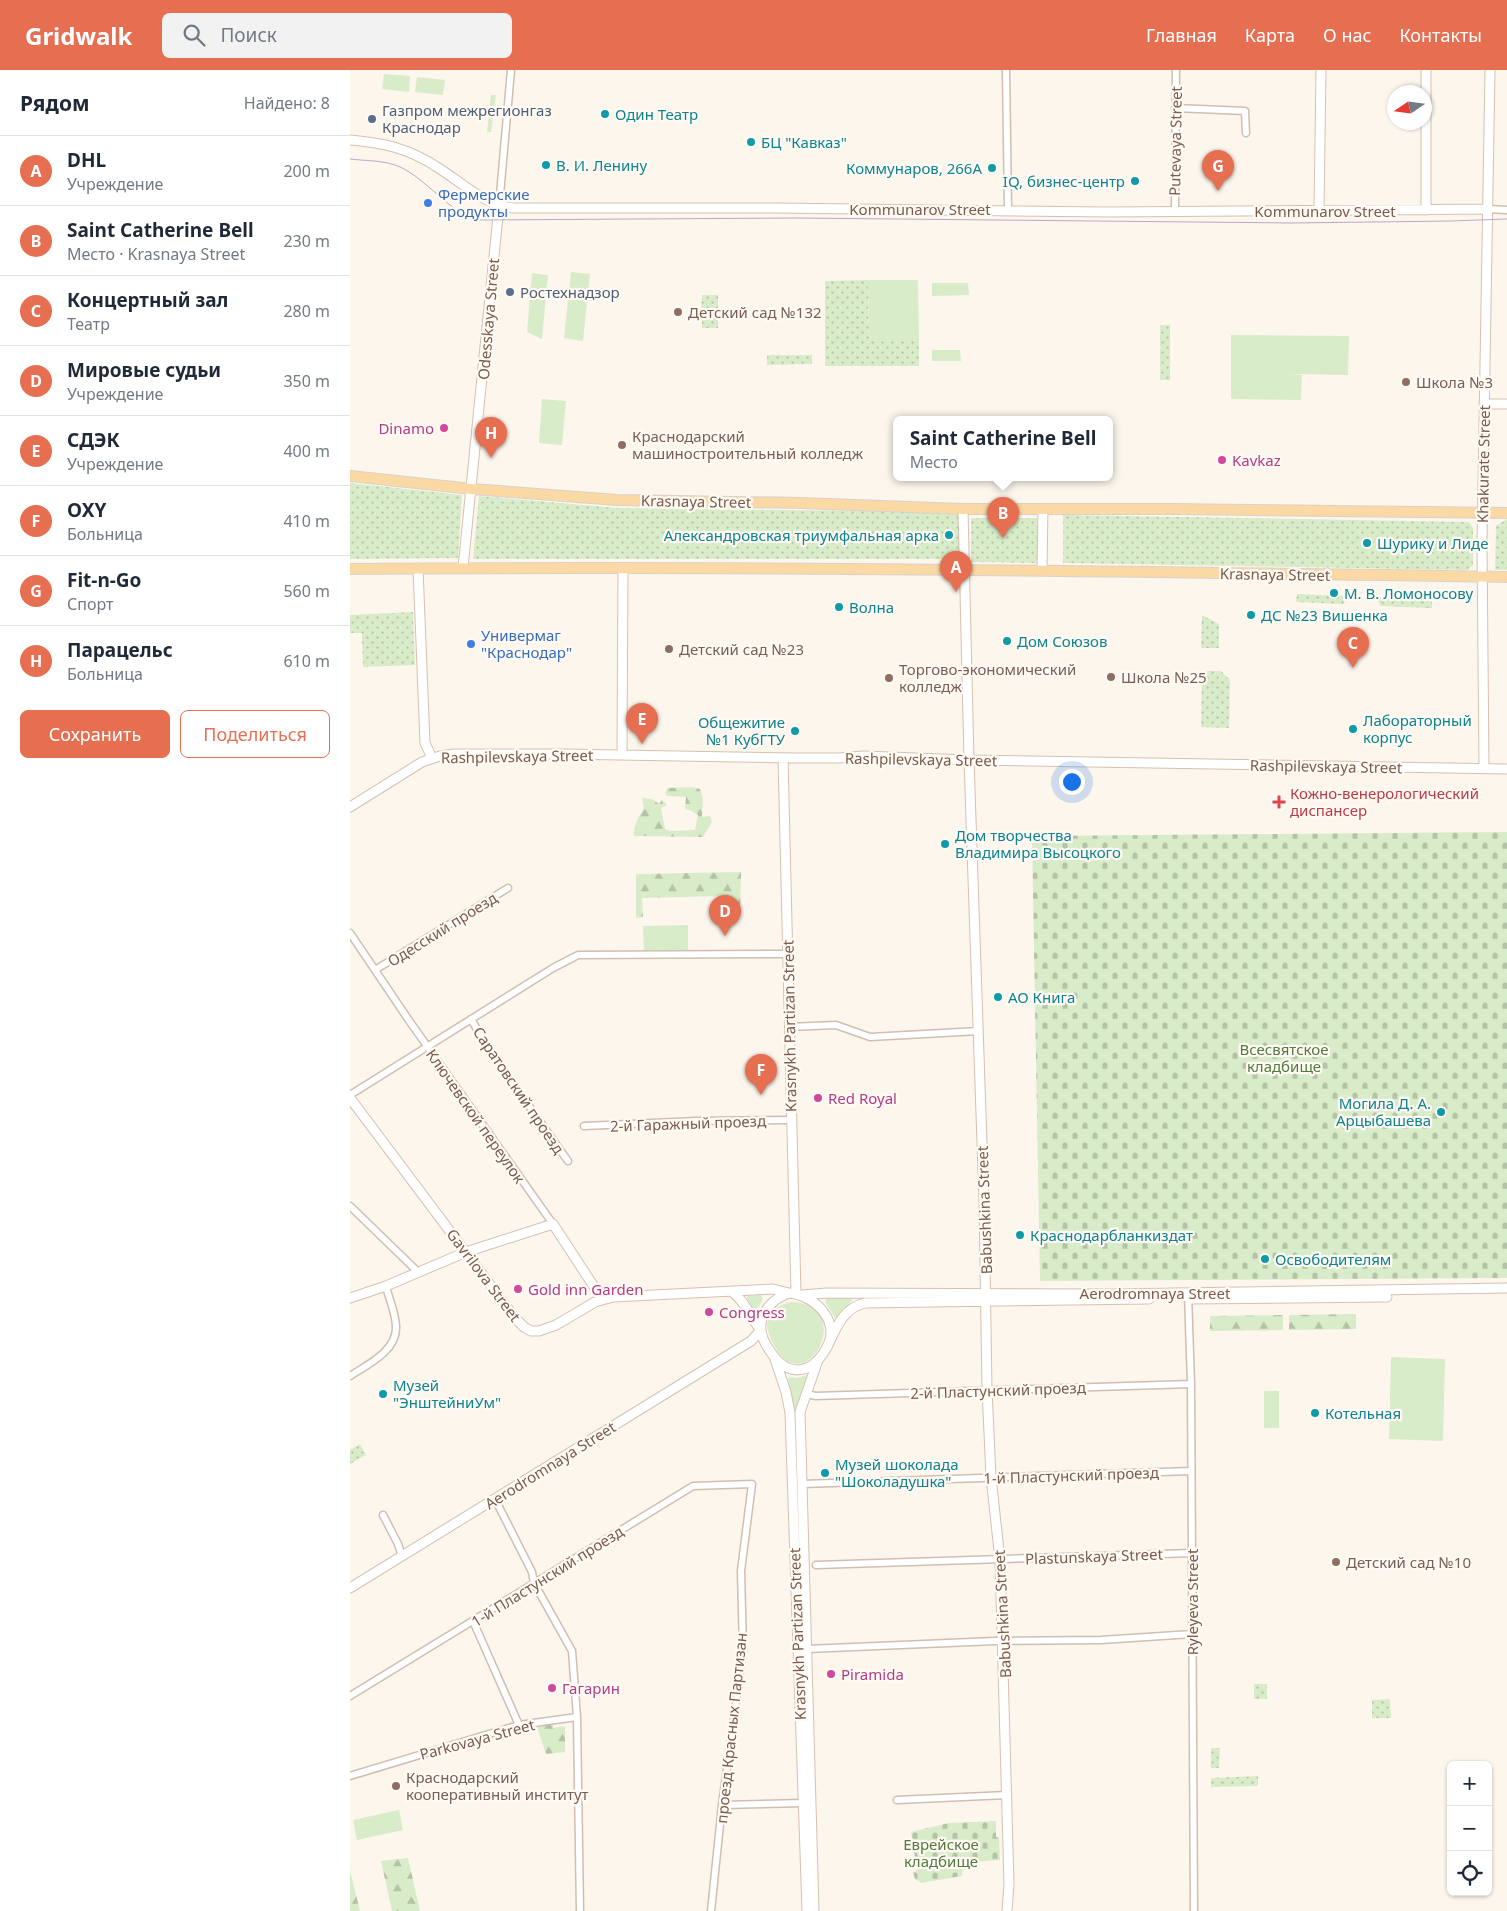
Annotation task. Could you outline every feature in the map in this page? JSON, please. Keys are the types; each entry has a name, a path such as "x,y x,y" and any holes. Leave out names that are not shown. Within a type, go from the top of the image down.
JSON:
{"main road":[{"name":"Krasnaya Street","path":"350,476 617,500 801,503 963,509 1507,513"},
{"name":"Krasnaya Street","path":"350,569 528,567 1042,570 1507,577"}],"street":[{"name":"Odesskaya Street","path":"463,568 511,70"},
{"path":"1006,70 1008,210"},
{"name":"Putevaya Street","path":"1174,212 1176,70"},
{"path":"1319,211 1321,70"},
{"path":"1426,70 1426,210"},
{"name":"Khakurate Street","path":"1484,768 1482,577 1490,70"},
{"path":"1175,108 1245,111 1246,133"},
{"name":"Kommunarov Street","path":"350,140 402,148 436,166 481,198 499,206 521,208 1174,212 1507,210"},
{"path":"1484,404 1507,404"},
{"name":"Babushkina Street","path":"963,509 966,570 969,760 979,1031 987,1390 991,1478 1000,1560 1003,1641 1009,1884 1007,1911"},
{"path":"1042,570 1043,509"},
{"path":"418,568 425,743 432,758"},
{"path":"622,755 623,569"},
{"name":"Rashpilevskaya Street","path":"350,807 422,762 454,754 783,758 863,756 969,760 1507,768"},
{"name":"Krasnykh Partizan Street","path":"783,758 796,1294"},
{"name":"Одесский проезд","path":"375,970 508,888"},
{"name":"Ключевской переулок","path":"350,933 428,1048 553,1224 602,1300"},
{"path":"350,1096 553,968 578,955 788,954"},
{"name":"Саратовский проезд","path":"471,1019 489,1050 568,1161"},
{"path":"789,1027 836,1025 870,1037 979,1031"},
{"name":"Gavrilova Street","path":"350,1096 515,1318 531,1331 548,1328 602,1300 613,1297 773,1289 796,1294"},
{"name":"2-й Гаражный проезд","path":"584,1126 697,1121 792,1120"},
{"path":"350,1206 417,1272"},
{"path":"350,1298 386,1286 466,1252 553,1224"},
{"path":"350,1376 380,1357 392,1343 396,1328 386,1286"},
{"name":"Aerodromnaya Street","path":"796,1294 834,1293 986,1298 1188,1296 1507,1288"},
{"path":"732,1292 739,1298 752,1320 761,1330 767,1346 775,1359 786,1367 796,1370 817,1363 828,1347 830,1333 826,1316 813,1300 796,1294 776,1299 767,1308 762,1320 761,1330"},
{"name":"Aerodromnaya Street","path":"1188,1296 1362,1298 1507,1294"},
{"name":"Ryleyeva Street","path":"1188,1296 1191,1384 1194,1911"},
{"name":"Aerodromnaya Street","path":"828,1347 848,1310 859,1305 986,1298"},
{"name":"Aerodromnaya Street","path":"350,1588 750,1341 761,1330"},
{"path":"750,1341 767,1346"},
{"name":"Krasnykh Partizan Street","path":"775,1359 786,1392 790,1412 807,1911"},
{"name":"Krasnykh Partizan Street","path":"814,1911 800,1412 817,1363"},
{"name":"2-й Пластунский проезд","path":"806,1394 816,1396 1191,1384"},
{"name":"1-й Пластунский проезд","path":"802,1484 1191,1471"},
{"name":"1-й Пластунский проезд","path":"350,1696 694,1486 752,1484"},
{"name":"проезд Красных Партизан","path":"711,1911 722,1805 743,1650 742,1571 752,1484"},
{"path":"495,1499 532,1572 534,1583 572,1651 577,1717 580,1911"},
{"path":"383,1514 402,1556"},
{"name":"Plastunskaya Street","path":"816,1565 1192,1553"},
{"path":"473,1621 518,1725"},
{"path":"807,1649 1003,1641 1101,1640 1192,1634"},
{"name":"Parkovaya Street","path":"350,1776 518,1725 577,1717"},
{"path":"897,1800 1007,1795"},
{"path":"722,1805 803,1803"}],"green space":[{"path":"384,74 410,76 409,92 382,89"},
{"path":"417,77 445,80 443,95 415,92"},
{"path":"491,95 496,95 491,132 487,132"},
{"path":"571,272 590,274 583,341 564,338"},
{"path":"532,273 548,275 542,339 527,332"},
{"path":"868,280 918,280 919,340 869,341"},
{"path":"868,280 869,340 919,340 919,366 825,366 825,281"},
{"path":"932,283 968,283 969,295 932,296"},
{"path":"702,295 718,295 718,310 701,310"},
{"path":"702,314 718,315 718,328 702,328"},
{"path":"1160,325 1170,325 1170,380 1160,380"},
{"path":"1231,335 1349,336 1348,375 1289,374 1302,375 1301,400 1231,399"},
{"path":"932,350 960,350 961,361 932,361"},
{"path":"767,355 812,355 812,364 767,365"},
{"path":"542,399 566,401 562,445 539,443"},
{"path":"350,483 462,495 458,558 350,559"},
{"path":"479,496 618,508 960,512 960,559 473,559"},
{"path":"1063,515 1469,522 1473,528 1473,565 1468,570 1063,563"},
{"path":"971,518 1037,518 1037,563 971,562"},
{"path":"1507,519 1507,570 1495,570 1496,526"},
{"path":"1297,594 1349,596 1343,604 1296,602"},
{"path":"1375,597 1432,599 1432,608 1381,606"},
{"path":"413,612 415,665 363,667 362,633 350,633 350,615"},
{"path":"1202,615 1219,624 1219,648 1201,648"},
{"path":"1202,671 1221,671 1230,680 1229,728 1201,727"},
{"path":"692,787 700,789 703,798 702,817 710,816 712,822 703,837 635,836 633,834 637,820 644,808 642,798 652,799 659,804 662,800 667,805 661,808 665,829 670,831 695,830 698,815 685,809 686,797 668,796 665,794 667,788"},
{"name":"Всесвятское кладбище","path":"1507,832 1507,1278 1040,1281 1032,836"},
{"path":"741,872 740,916 724,916 724,896 642,898 643,917 636,918 636,874"},
{"path":"688,925 688,951 644,952 643,926"},
{"path":"761,1295 763,1299 757,1310 754,1311 747,1296"},
{"path":"827,1298 851,1298 852,1300 835,1318 825,1302"},
{"path":"791,1302 812,1307 822,1319 823,1334 818,1349 808,1360 796,1364 782,1356 769,1334 768,1328 769,1317 775,1309"},
{"path":"1356,1314 1356,1329 1289,1330 1289,1315"},
{"path":"1283,1315 1283,1330 1210,1331 1210,1316"},
{"path":"1391,1357 1445,1359 1443,1441 1389,1439"},
{"path":"808,1375 794,1408 788,1379 790,1377 796,1378"},
{"path":"1264,1391 1279,1391 1279,1428 1264,1428"},
{"path":"360,1444 366,1455 350,1464 350,1450"},
{"path":"1254,1684 1267,1684 1267,1699 1254,1699"},
{"path":"1390,1699 1391,1718 1372,1718 1372,1700"},
{"path":"553,1724 553,1728 565,1726 565,1752 546,1754 537,1727"},
{"path":"1211,1748 1220,1748 1219,1768 1211,1768"},
{"path":"1258,1776 1258,1786 1211,1787 1211,1778"},
{"path":"399,1810 403,1830 357,1840 353,1820"},
{"name":"Еврейское кладбище","path":"996,1821 996,1837 999,1837 1000,1860 972,1862 972,1867 962,1871 962,1876 921,1883 915,1879 913,1872 917,1871 911,1832 949,1823"},
{"path":"408,1858 420,1911 392,1911 381,1861"},
{"path":"350,1870 360,1911 350,1911"}],"tram line":[{"path":"350,159 382,162 400,167 419,179 458,211 477,220 797,218 1292,223 1507,219"}],"place":[{"name":"Один Театр","path":"605,114"},
{"name":"Газпром межрегионгаз Краснодар","path":"372,119"},
{"name":"БЦ \"Кавказ\"","path":"751,142"},
{"name":"В. И. Ленину","path":"546,165"},
{"name":"Коммунаров, 266А","path":"992,168"},
{"name":"IQ, бизнес-центр","path":"1135,181"},
{"name":"Fit-n-Go","path":"1218,191"},
{"name":"Фермерские продукты","path":"428,203"},
{"name":"Ростехнадзор","path":"510,292"},
{"name":"Детский сад №132","path":"678,312"},
{"name":"Школа №3","path":"1406,382"},
{"name":"Dinamo","path":"444,428"},
{"name":"Краснодарский машиностроительный колледж","path":"622,445"},
{"name":"Парацельс","path":"491,458"},
{"name":"Kavkaz","path":"1222,460"},
{"name":"Александровская триумфальная арка","path":"949,535"},
{"name":"Saint Catherine Bell","path":"1003,538"},
{"name":"Шурику и Лиде","path":"1367,543"},
{"name":"DHL","path":"956,592"},
{"name":"М. В. Ломоносову","path":"1334,593"},
{"name":"Волна","path":"839,607"},
{"name":"ДС №23 Вишенка","path":"1251,615"},
{"name":"Дом Союзов","path":"1007,641"},
{"name":"Универмаг \"Краснодар\"","path":"471,644"},
{"name":"Детский сад №23","path":"669,649"},
{"name":"Концертный зал","path":"1353,668"},
{"name":"Школа №25","path":"1111,677"},
{"name":"Торгово-экономический колледж","path":"889,678"},
{"name":"Лабораторный корпус","path":"1353,729"},
{"name":"Общежитие №1 КубГТУ","path":"795,731"},
{"name":"СДЭК","path":"642,744"},
{"name":"Кожно-венерологический диспансер","path":"1279,802"},
{"name":"Дом творчества Владимира Высоцкого","path":"945,844"},
{"name":"Мировые судьи","path":"725,936"},
{"name":"АО Книга","path":"998,997"},
{"name":"OXY","path":"761,1095"},
{"name":"Red Royal","path":"818,1098"},
{"name":"Могила Д. А. Арцыбашева","path":"1441,1112"},
{"name":"Краснодарбланкиздат","path":"1020,1235"},
{"name":"Освободителям","path":"1265,1259"},
{"name":"Gold inn Garden","path":"518,1289"},
{"name":"Congress","path":"709,1312"},
{"name":"Музей \"ЭнштейниУм\"","path":"383,1394"},
{"name":"Котельная","path":"1315,1413"},
{"name":"Музей шоколада \"Шоколадушка\"","path":"825,1473"},
{"name":"Детский сад №10","path":"1336,1562"},
{"name":"Piramida","path":"831,1674"},
{"name":"Гагарин","path":"552,1688"},
{"name":"Краснодарский кооперативный институт","path":"396,1786"}]}
